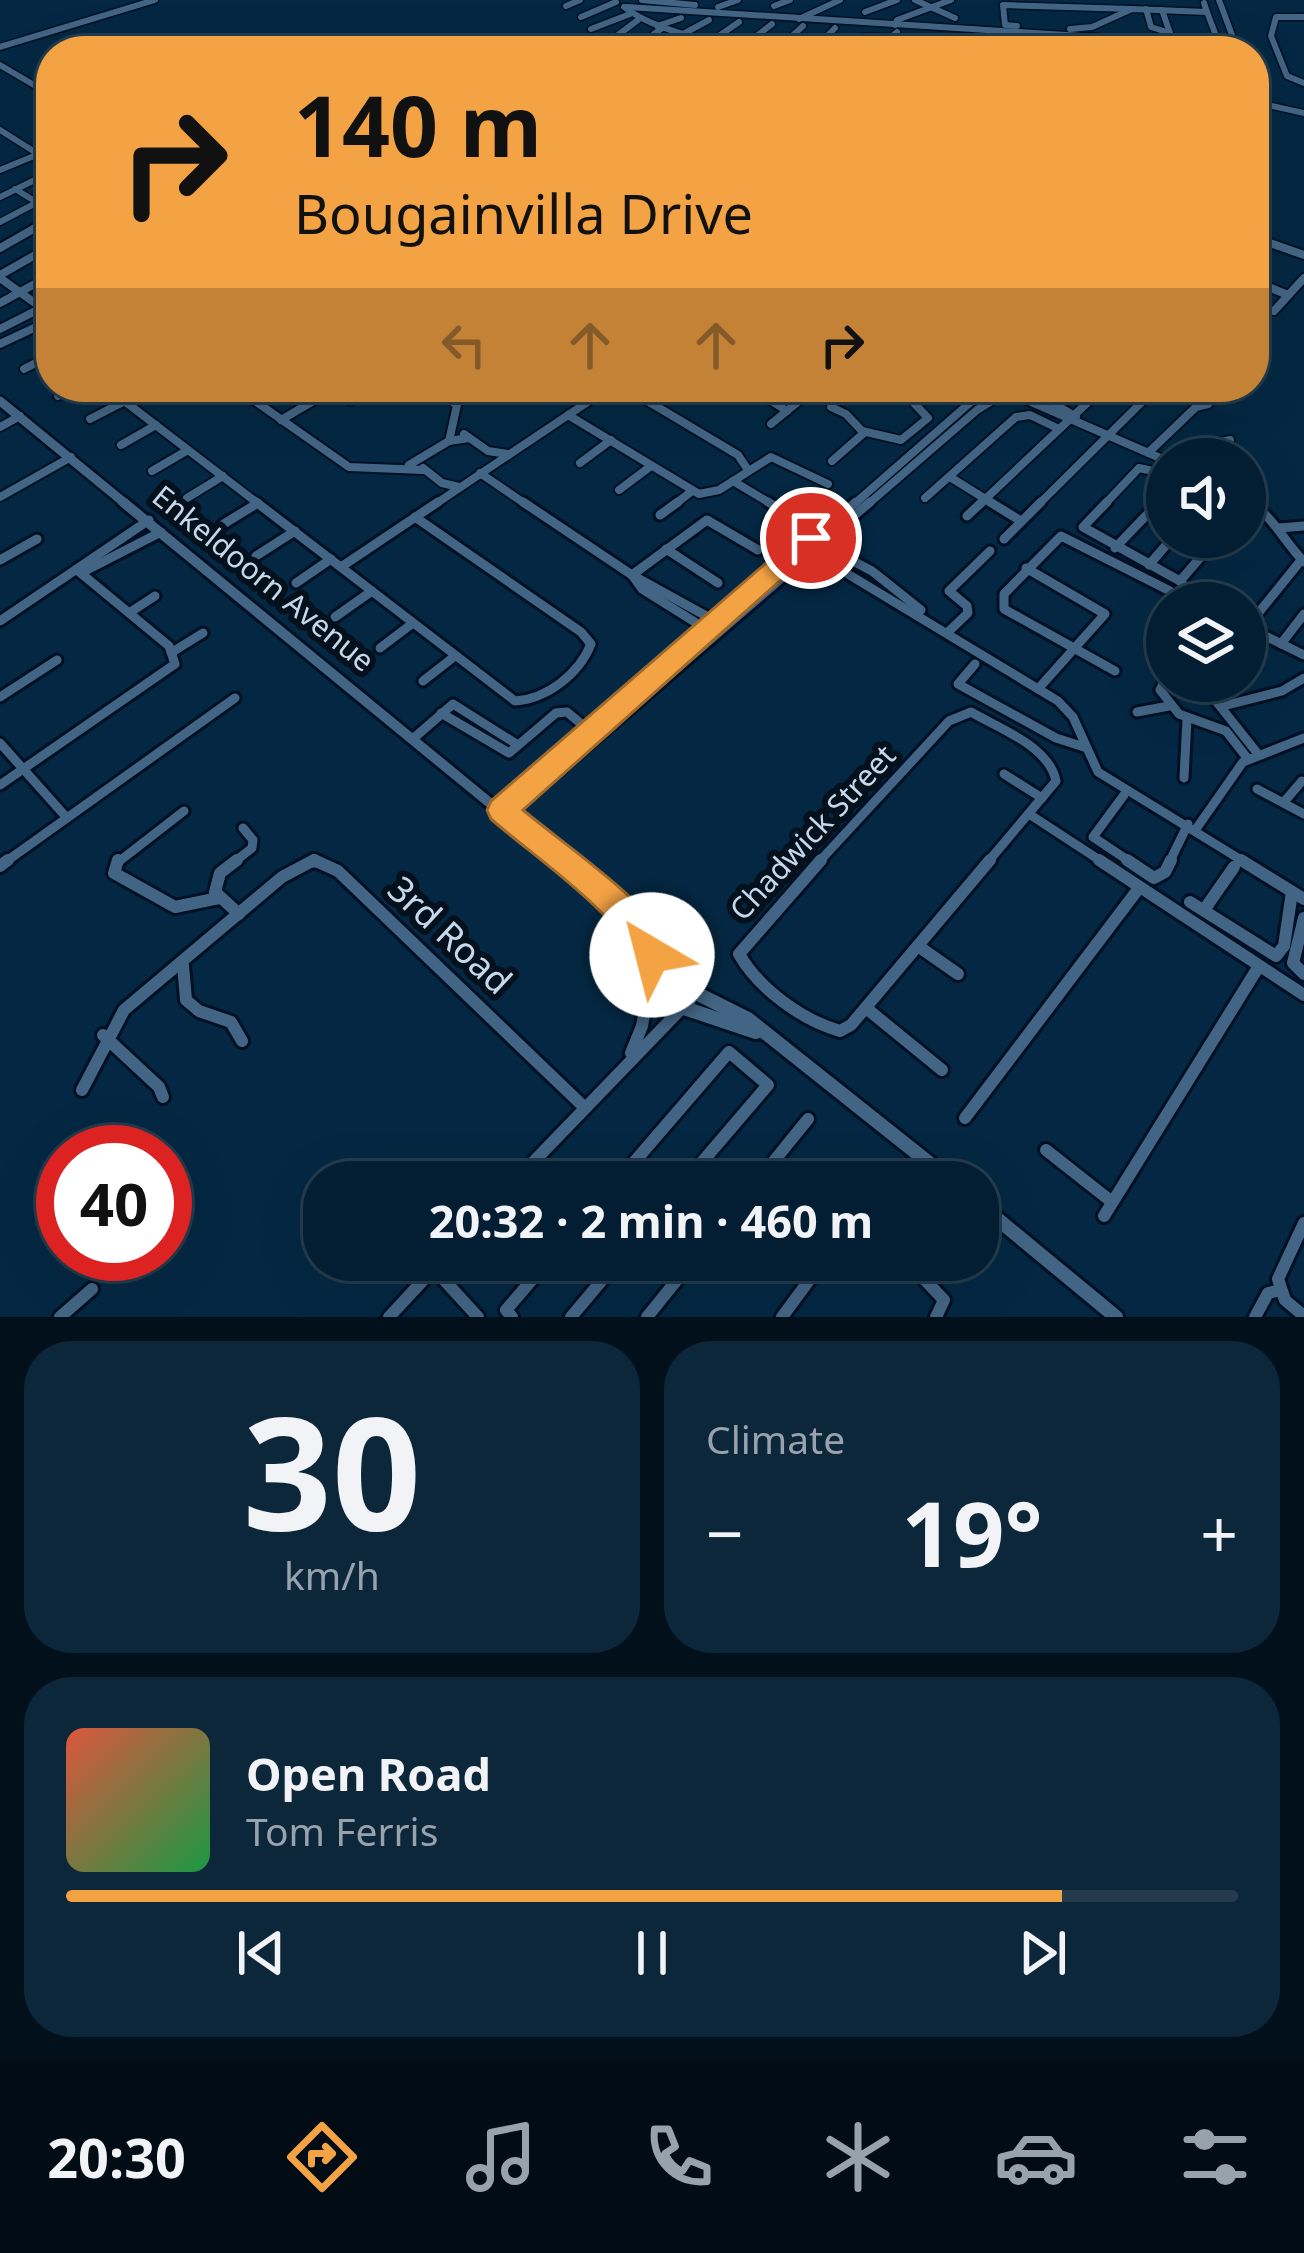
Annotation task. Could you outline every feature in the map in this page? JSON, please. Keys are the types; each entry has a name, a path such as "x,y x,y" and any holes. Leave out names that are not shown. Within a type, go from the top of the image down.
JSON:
{"street":[{"path":"0,47 154,0"},
{"path":"566,6 580,0"},
{"path":"642,0 722,8 742,0 742,14"},
{"path":"774,6 790,0"},
{"path":"865,12 897,0"},
{"path":"915,0 955,17"},
{"path":"890,36 900,18 951,0"},
{"path":"1216,0 1230,36"},
{"path":"789,36 835,1"},
{"path":"1005,25 1001,6 1023,2 1207,12"},
{"path":"1204,3 1216,36"},
{"path":"624,4 638,20 694,36"},
{"path":"591,29 624,4"},
{"path":"580,17 624,4 801,23 945,26 1082,36"},
{"path":"992,24 1082,29 1132,9"},
{"path":"1147,9 1151,27 1170,36"},
{"path":"1162,10 1170,36"},
{"path":"933,36 966,13"},
{"path":"1304,17 1276,17 1271,36 1287,76 1304,83"},
{"path":"650,36 680,18"},
{"path":"617,36 638,20"},
{"path":"683,34 709,20"},
{"path":"722,36 739,22"},
{"path":"758,36 772,24"},
{"path":"929,36 935,27"},
{"path":"827,36 835,28"},
{"path":"860,36 865,30"},
{"path":"1151,34 1170,36"},
{"path":"0,64 36,86"},
{"path":"0,74 9,70"},
{"path":"1269,103 1304,111"},
{"path":"0,130 36,153"},
{"path":"0,170 36,155"},
{"path":"0,196 36,179"},
{"path":"0,221 35,202 15,188"},
{"path":"0,248 36,225"},
{"path":"1269,243 1304,255"},
{"path":"36,255 0,277 36,301"},
{"path":"1274,311 1304,278"},
{"path":"0,303 36,283"},
{"path":"1269,287 1288,295"},
{"path":"0,329 36,310"},
{"path":"0,344 36,327"},
{"path":"24,369 36,363"},
{"name":"Enkeldoorn Avenue","path":"0,401 490,802 510,813 628,917 692,992 735,1011 926,1161"},
{"path":"90,419 122,402"},
{"path":"125,402 508,698 534,700 591,650 581,632 415,518"},
{"path":"256,402 349,467 422,465 449,441 455,427 455,402"},
{"path":"281,420 312,402"},
{"path":"341,567 588,402"},
{"path":"649,402 738,455 746,467"},
{"path":"773,402 787,411"},
{"path":"771,424 798,402"},
{"path":"831,407 865,432 904,438 928,418 915,402"},
{"path":"510,813 714,627 975,402"},
{"path":"810,545 991,402"},
{"path":"1040,402 1074,419"},
{"path":"1040,402 1146,452"},
{"path":"967,516 1089,402"},
{"path":"1004,539 1143,402"},
{"path":"1163,438 1196,406 1208,404"},
{"path":"568,415 692,491 715,494 746,467 777,458 828,484"},
{"path":"925,499 1016,417 1030,415 1059,429"},
{"path":"0,427 20,416"},
{"path":"121,445 156,425"},
{"path":"455,427 488,451 492,458 484,471"},
{"path":"832,461 865,432"},
{"path":"449,441 469,438"},
{"path":"580,463 611,440"},
{"path":"152,471 188,450"},
{"path":"488,451 510,453"},
{"path":"0,496 71,457"},
{"path":"422,465 442,483 447,495"},
{"path":"619,490 651,466"},
{"path":"1146,470 1139,468 1084,524 1087,533 1180,581 1200,558"},
{"path":"484,471 632,575 642,589 714,627"},
{"path":"187,498 223,476"},
{"path":"950,477 1022,520"},
{"path":"733,481 793,517"},
{"path":"442,483 459,487"},
{"path":"660,515 692,491"},
{"path":"222,525 258,503"},
{"path":"1266,511 1285,528 1304,526"},
{"path":"1115,548 1146,515"},
{"path":"79,572 149,520"},
{"path":"632,575 707,520 758,550"},
{"path":"1266,603 1303,561 1280,537 1285,528"},
{"path":"0,621 79,572 161,532"},
{"path":"256,556 295,532"},
{"path":"1115,671 1002,606 1004,594 1057,538 1066,536 1153,582"},
{"path":"0,560 37,538"},
{"path":"810,545 1074,715 1098,772 1298,895 1284,946 1276,956 1190,902"},
{"path":"666,549 718,583"},
{"path":"947,634 968,613 950,591 990,551"},
{"path":"1149,565 1155,558"},
{"path":"296,583 331,559"},
{"path":"1027,568 1105,614 1038,689"},
{"path":"0,785 159,680 175,664 174,651 79,572"},
{"path":"335,617 372,591"},
{"path":"129,613 155,596"},
{"path":"1281,644 1304,614"},
{"path":"380,648 413,623"},
{"path":"174,651 203,633"},
{"path":"1266,636 1304,656"},
{"path":"422,681 455,656"},
{"path":"0,697 57,660"},
{"path":"975,664 958,684 1056,738 1084,747"},
{"path":"1227,706 1282,691 1304,678"},
{"path":"0,866 235,698"},
{"path":"1166,702 1187,719 1223,729 1243,744"},
{"path":"1223,702 1253,756"},
{"path":"1137,712 1168,706"},
{"path":"415,737 441,713 509,753 556,713 567,712 579,722"},
{"name":"Chadwick Street","path":"866,1008 840,1031 816,1024 747,969 740,954 742,946 955,716 980,715 1043,755 1056,773 1042,798"},
{"path":"1184,778 1187,719"},
{"path":"1124,795 1093,837 1154,878 1165,872 1225,782 1253,756 1304,738"},
{"path":"0,743 67,818"},
{"path":"942,1070 866,1008 1042,798 1004,773"},
{"path":"1284,802 1302,781"},
{"path":"1257,789 1304,814"},
{"path":"184,812 123,855 114,873 175,908 219,898"},
{"path":"1029,814 1304,994"},
{"path":"239,914 215,892 220,873 252,848 253,840 243,828"},
{"name":"3rd Road","path":"103,1035 124,1010 239,914 301,864 314,860 332,866 583,1106"},
{"path":"1204,910 1234,867"},
{"path":"965,1118 1139,887"},
{"path":"1304,918 1293,963 1304,974"},
{"path":"629,1058 651,982 651,943"},
{"path":"918,946 958,974"},
{"path":"184,960 182,983 190,1007 204,1017 231,1022 242,1041"},
{"path":"1104,1216 1259,966"},
{"path":"651,982 673,973"},
{"name":"Enkeldoorn Avenue","path":"651,982 657,1003 770,1037"},
{"path":"533,1161 629,1058 683,1009 692,992"},
{"path":"82,1090 102,1055 103,1035"},
{"path":"103,1035 164,1097"},
{"path":"635,1161 729,1052 768,1085 704,1161"},
{"path":"774,1161 808,1119"},
{"path":"1046,1150 1112,1202"},
{"path":"999,1220 1116,1317"},
{"path":"1283,1295 1281,1266 1304,1223"},
{"path":"389,1317 422,1281"},
{"path":"451,1281 478,1317"},
{"path":"512,1317 506,1310 531,1281"},
{"path":"571,1317 601,1281"},
{"path":"647,1317 676,1281"},
{"path":"782,1317 809,1281"},
{"path":"929,1281 944,1300 937,1317"},
{"path":"60,1317 92,1288"},
{"path":"1255,1317 1268,1293 1283,1295 1304,1316"}],"route":[{"path":"652,955 651,943 628,917 502,810 811,538"}]}
